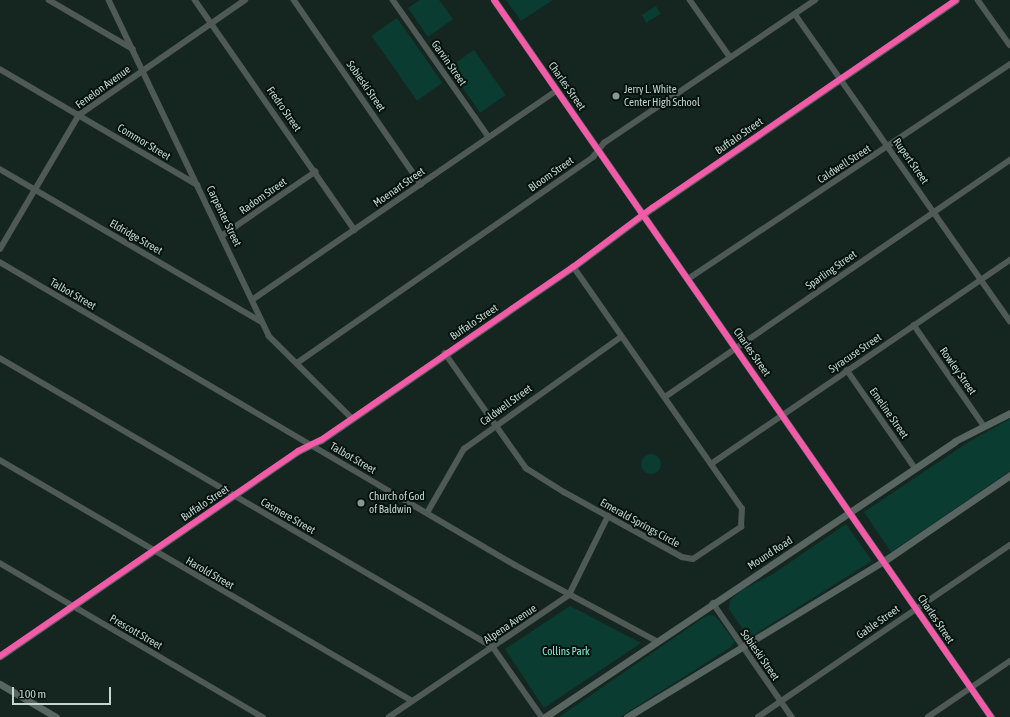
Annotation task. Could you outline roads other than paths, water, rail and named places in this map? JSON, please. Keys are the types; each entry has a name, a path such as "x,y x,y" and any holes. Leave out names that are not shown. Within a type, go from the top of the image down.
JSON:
{"street":[{"path":"49,0 133,50"},
{"name":"Carpenter Street","path":"109,0 272,339 352,418"},
{"name":"Fredro Street","path":"195,0 355,230"},
{"name":"Fenelon Avenue","path":"0,249 34,188 79,115 245,0"},
{"name":"Sobieski Street","path":"294,0 421,184"},
{"name":"Garvin Street","path":"393,0 489,137"},
{"name":"Charles Street","path":"494,0 783,414 991,717"},
{"path":"690,0 730,58"},
{"name":"Bloom Street","path":"296,363 593,157 598,149 815,0"},
{"name":"Buffalo Street","path":"0,656 234,495 352,418 445,353 573,267 840,78 956,0"},
{"path":"978,0 1010,46"},
{"name":"Rupert Street","path":"795,14 1010,321"},
{"name":"Caldwell Street","path":"688,279 888,147 1010,64"},
{"name":"Commor Street","path":"0,69 198,186"},
{"name":"Moenart Street","path":"252,300 557,90"},
{"name":"Sparling Street","path":"665,397 1010,160"},
{"name":"Eldridge Street","path":"0,169 263,322"},
{"name":"Radom Street","path":"222,235 315,172"},
{"name":"Syracuse Street","path":"711,464 1010,260"},
{"name":"Talbot Street","path":"0,262 310,445 569,595 657,641"},
{"name":"Emerald Springs Circle","path":"445,353 526,468 682,557 693,559 741,527 743,519 742,509 573,267"},
{"name":"Rowley Street","path":"914,325 985,427"},
{"name":"Caldwell Street","path":"427,513 464,449 621,337"},
{"name":"Casmere Street","path":"0,358 493,647 542,717"},
{"name":"Emeline Street","path":"847,370 915,468"},
{"name":"Mound Road","path":"545,717 851,513 955,441 1010,413"},
{"name":"Harold Street","path":"0,460 412,701"},
{"path":"627,717 884,561 1010,475"},
{"name":"Alpena Avenue","path":"389,717 569,595 608,516"},
{"name":"Gable Street","path":"758,717 1010,545"},
{"name":"Prescott Street","path":"0,563 263,717"},
{"name":"Sobieski Street","path":"714,603 742,647 792,717"},
{"path":"928,717 1010,661"},
{"path":"0,684 56,717"}],"place":[{"name":"Jerry L. White Center High School","path":"616,96"},
{"name":"Church of God of Baldwin","path":"361,503"}],"park label":[{"name":"Collins Park","path":"566,651"}]}
